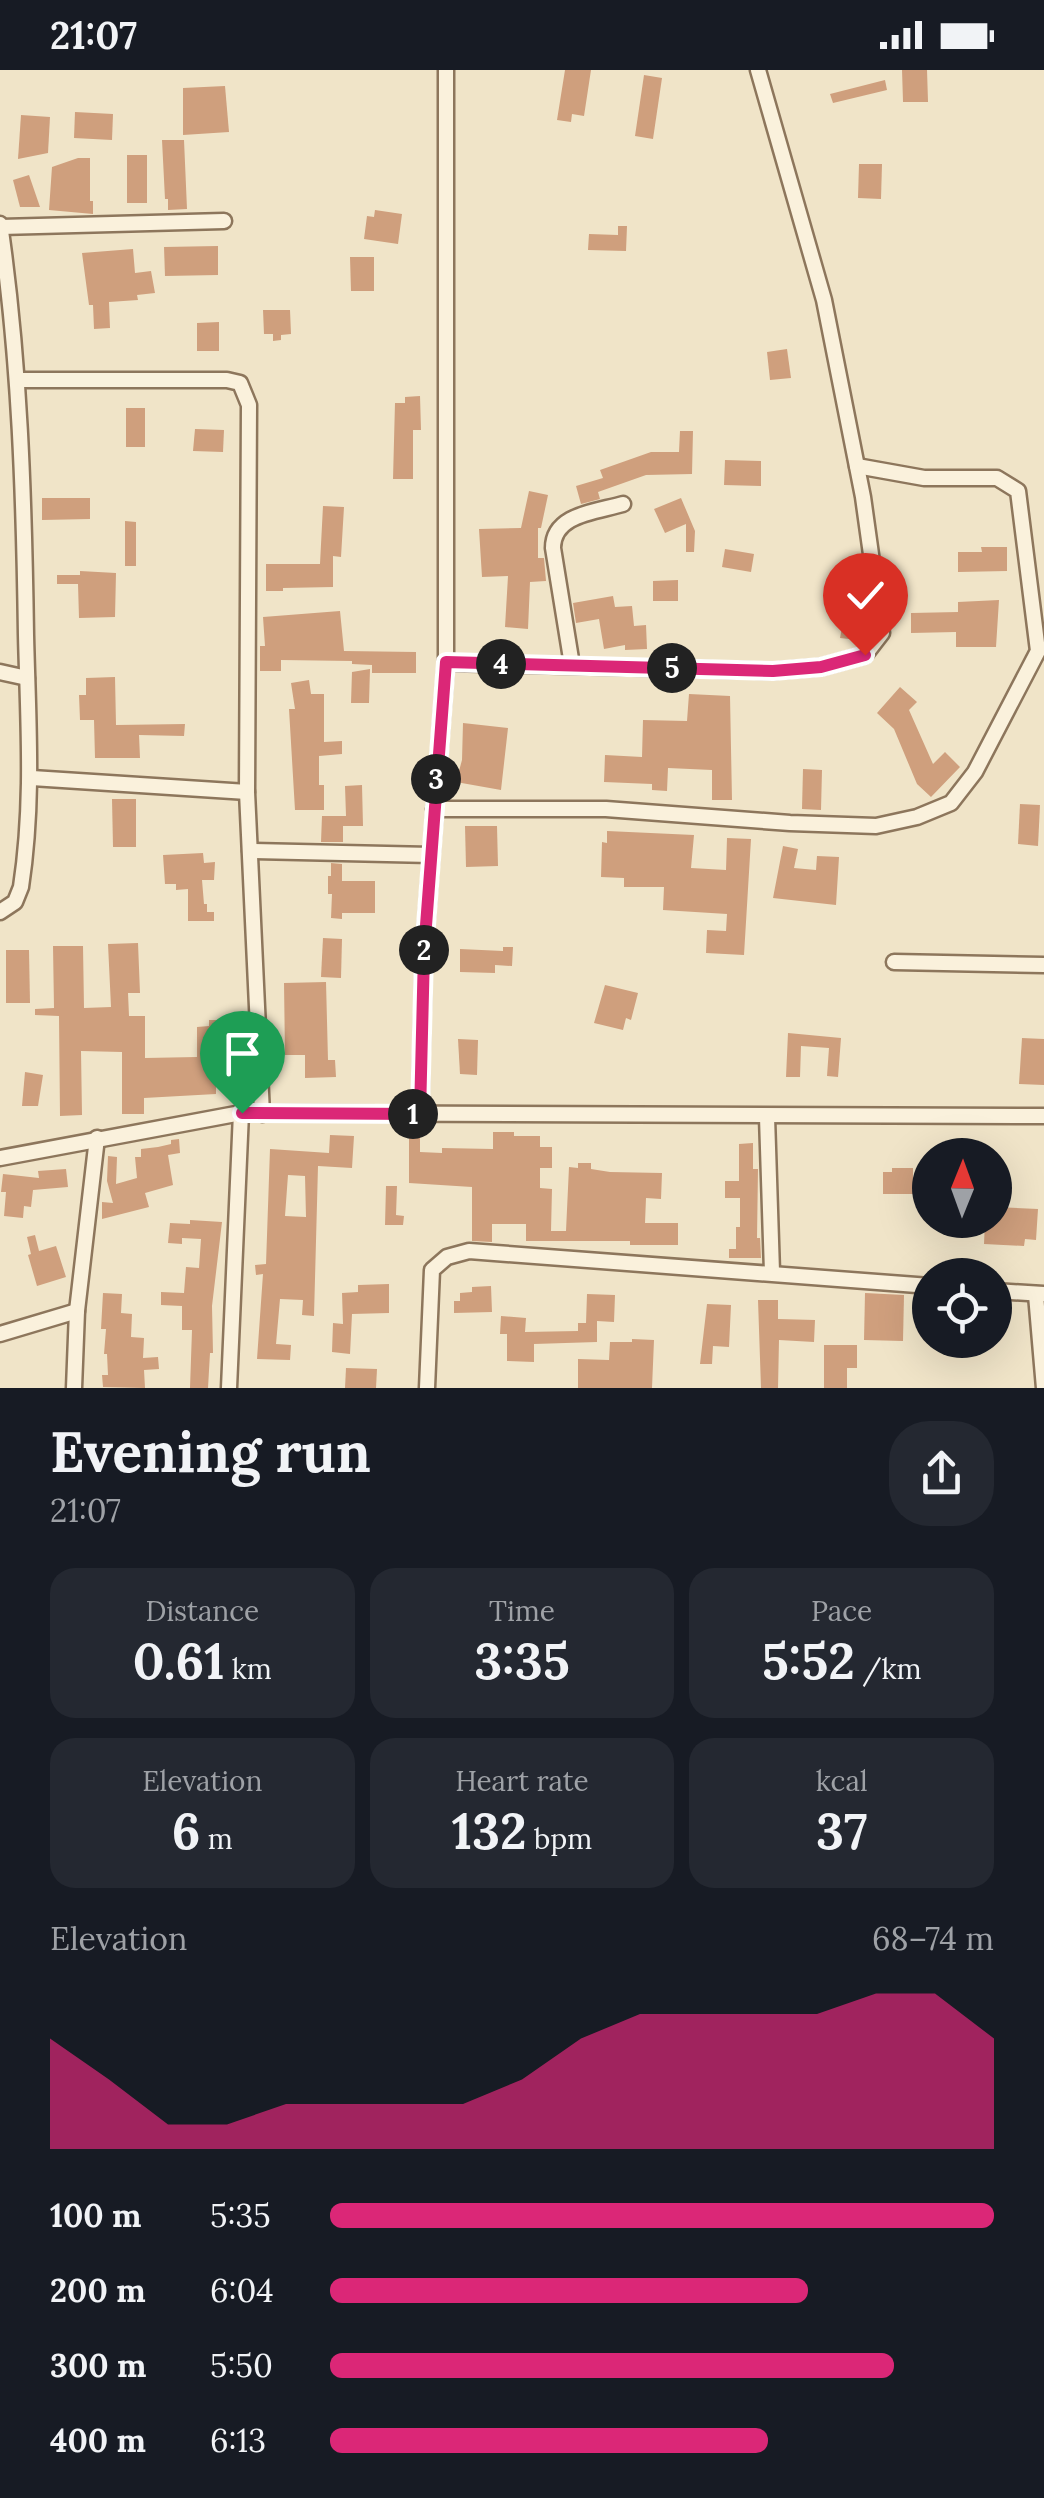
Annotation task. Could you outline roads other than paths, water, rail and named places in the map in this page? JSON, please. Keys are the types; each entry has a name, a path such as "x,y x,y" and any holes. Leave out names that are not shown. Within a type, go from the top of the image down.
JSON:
{"street":[{"path":"420,1114 424,952 446,662 446,70"},
{"path":"446,662 773,671 821,667 865,655 882,633 856,466 824,300 758,70"},
{"path":"0,912 15,902 20,887 32,778 22,435 0,225 224,220"},
{"path":"18,380 227,380 240,384 249,405 247,792 262,1114"},
{"path":"434,810 606,809 876,826 917,817 951,803 975,772 1041,651 1018,491 996,478 924,478 856,466"},
{"path":"572,665 553,548 555,533 567,521 623,504"},
{"path":"0,672 27,678"},
{"path":"32,778 247,792"},
{"path":"250,851 431,855"},
{"path":"894,962 1044,965"},
{"path":"229,1388 242,1113"},
{"path":"0,1158 242,1113 1044,1116"},
{"path":"767,1117 772,1272"},
{"path":"74,1388 77,1311 97,1138"},
{"path":"427,1388 432,1270 446,1257 470,1251 912,1284"},
{"path":"1012,1292 1040,1294 1044,1388"},
{"path":"0,1334 77,1311"}]}
